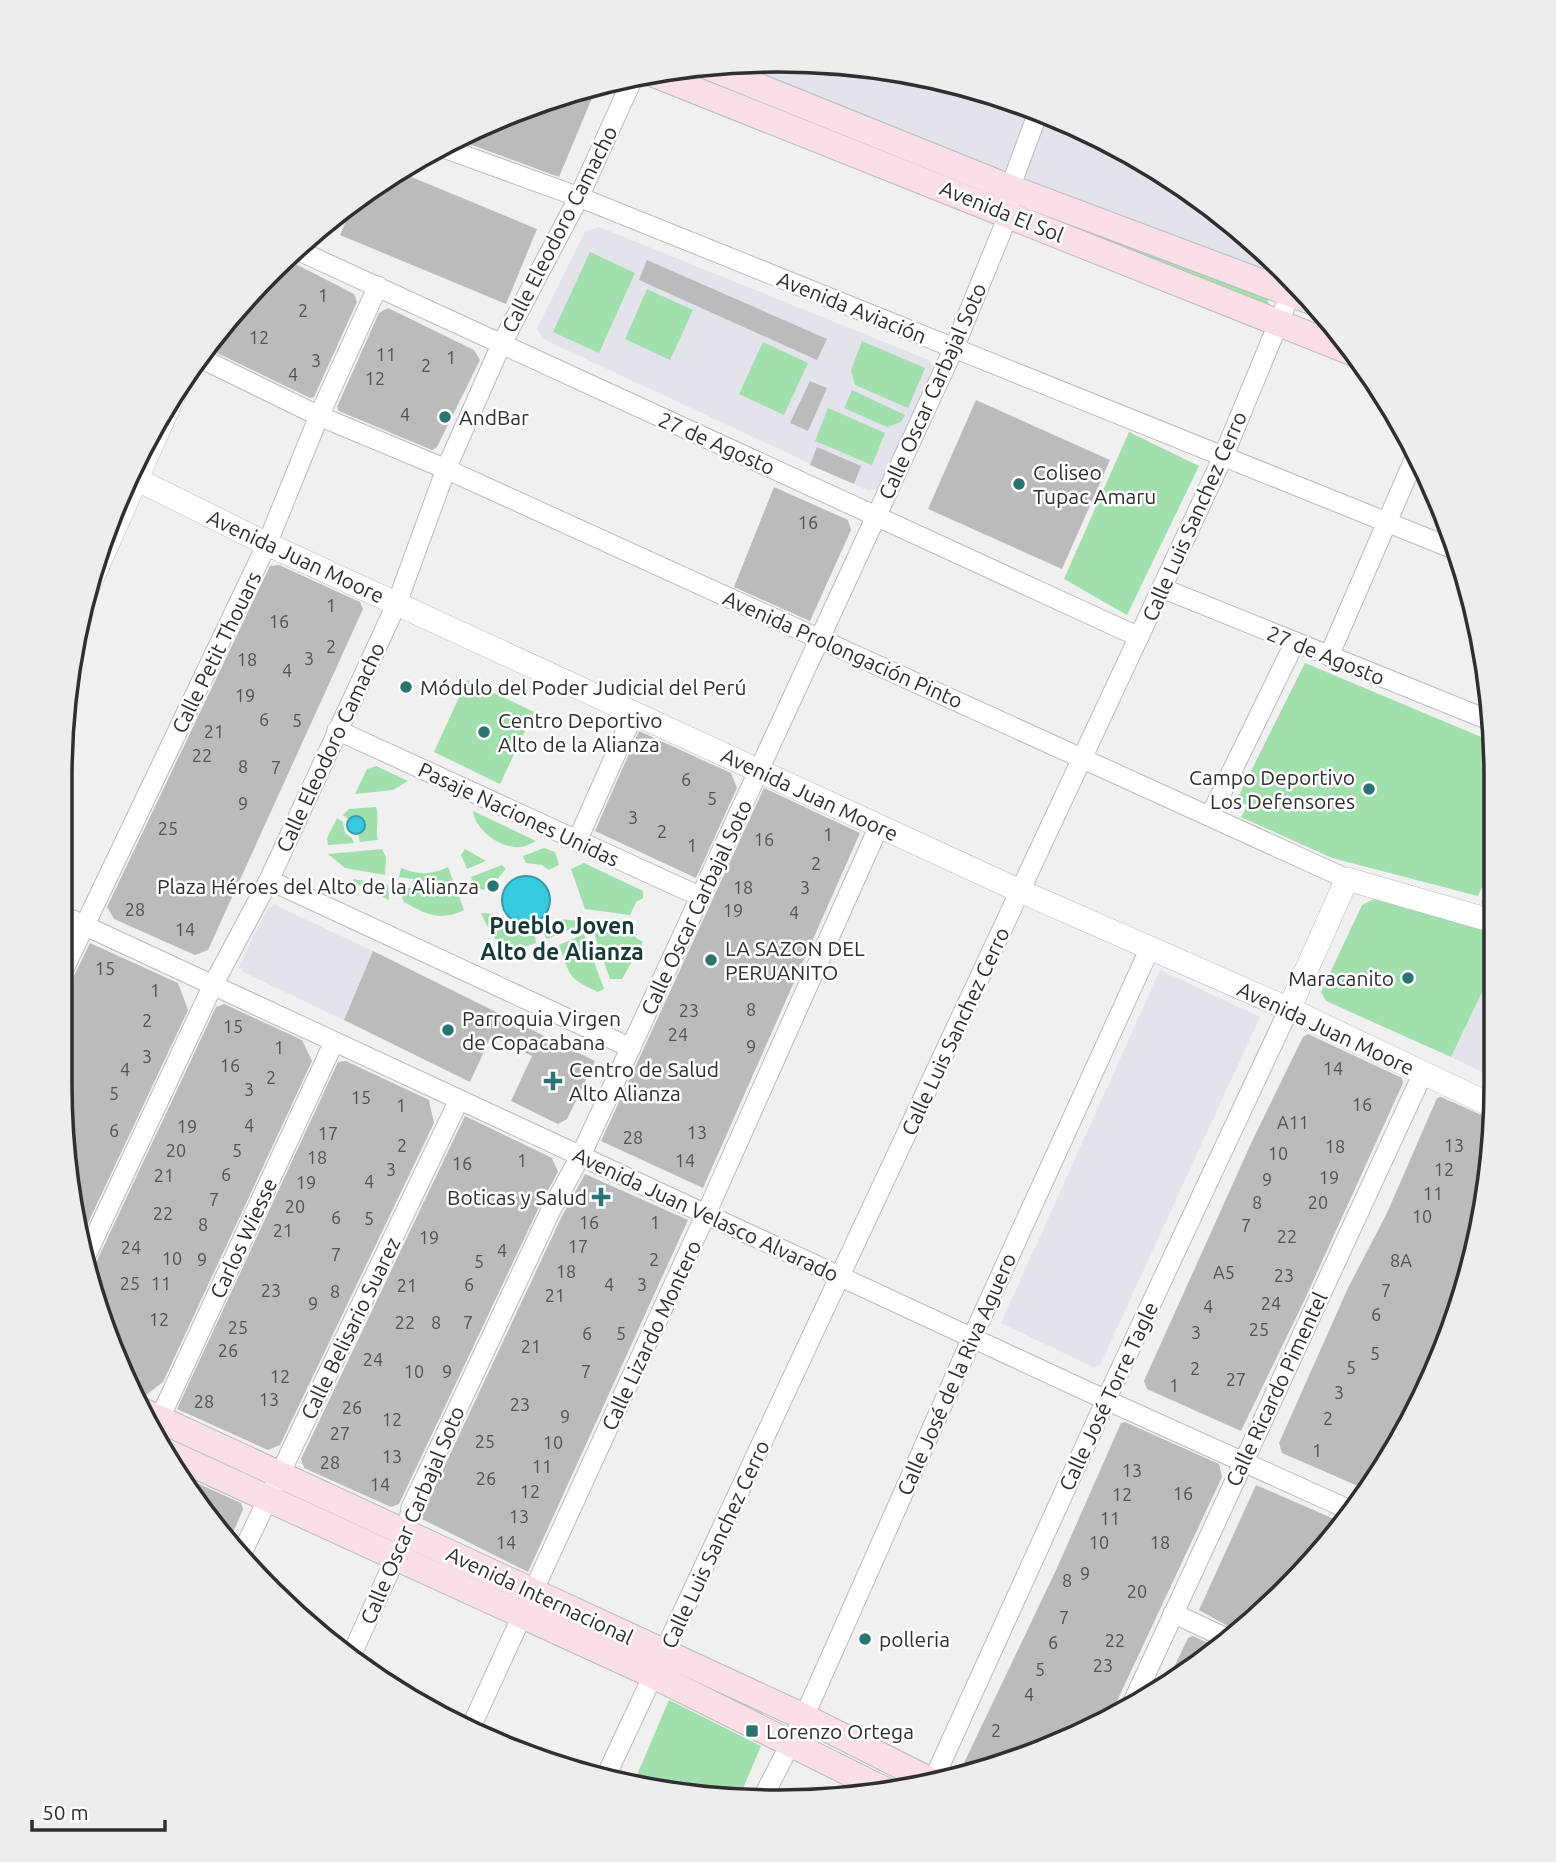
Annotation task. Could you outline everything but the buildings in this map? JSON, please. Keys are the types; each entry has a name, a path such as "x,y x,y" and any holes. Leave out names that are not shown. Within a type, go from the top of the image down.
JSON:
{"main road":[{"name":"Avenida El Sol","path":"726,74 1010,188 1283,285"},
{"name":"Avenida El Sol","path":"670,80 1336,345"},
{"name":"Avenida Internacional","path":"160,1425 280,1474 402,1545 659,1663 804,1717 920,1776"},
{"name":"Avenida Internacional","path":"179,1458 267,1498 402,1545"},
{"name":"Avenida Internacional","path":"659,1663 791,1742 872,1784"}],"street":[{"name":"Calle Eleodoro Camacho","path":"91,1245 213,985 269,880 397,603 446,469 500,345 579,197 629,88"},
{"name":"Calle Oscar Carbajal Soto","path":"354,1649 402,1545 411,1508 551,1210 581,1155 954,348 1008,216 1010,188 1035,121"},
{"name":"Avenida Aviación","path":"453,151 579,197 1445,546"},
{"name":"27 de Agosto","path":"305,254 1139,637"},
{"name":"Calle Petit Thouars","path":"72,951 267,544 319,416 378,286"},
{"name":"Calle Luis Sanchez Cerro","path":"609,1769 1223,457 1278,321 1295,297"},
{"name":"Avenida Prolongación Pinto","path":"208,362 319,416 446,469 1347,879 1484,919"},
{"path":"1329,656 1411,466"},
{"name":"Avenida Juan Moore","path":"139,480 267,544 1020,891 1289,1009 1484,1102"},
{"name":"27 de Agosto","path":"1162,588 1481,717"},
{"path":"1210,816 1295,642"},
{"path":"578,841 634,713"},
{"name":"Pasaje Naciones Unidas","path":"337,730 701,897"},
{"name":"Calle Lizardo Montero","path":"474,1721 706,1214 879,826"},
{"path":"1289,1009 1347,879"},
{"path":"269,880 631,1048"},
{"name":"Avenida Juan Velasco Alvarado","path":"72,920 1106,1400 1343,1507"},
{"name":"Calle José de la Riva Aguero","path":"767,1790 804,1717 972,1338 1150,948"},
{"name":"Calle José Torre Tagle","path":"938,1772 1106,1400 1289,1009"},
{"name":"Carlos Wiesse","path":"155,1416 334,1041"},
{"name":"Calle Ricardo Pimentel","path":"1137,1692 1423,1073"},
{"name":"Calle Belisario Suarez","path":"245,1547 459,1100"},
{"path":"1173,1613 1219,1635"}],"shaded area":[{"path":"751,73 824,73 916,85 1005,109 1048,126 1131,166 1170,191 1244,247 1273,275 1270,282"},
{"path":"599,227 929,360 934,370 881,487 869,491 545,340 537,329 585,231"},
{"path":"275,905 373,951 344,1020 243,972 239,965 267,909"},
{"path":"1160,970 1260,1017 1100,1365 1093,1367 1001,1323"},
{"path":"1484,988 1484,1074 1451,1057"}],"green space":[{"path":"1045,213 1267,297 1269,305 1050,221"},
{"path":"590,252 635,273 599,353 553,332"},
{"path":"647,289 693,310 670,360 625,339"},
{"path":"862,341 925,368 908,408 855,385 851,370"},
{"path":"763,342 808,363 784,415 739,394"},
{"path":"852,390 905,415 901,422 887,427 844,408"},
{"path":"828,408 885,433 872,465 815,441"},
{"path":"1129,432 1199,466 1127,615 1064,579"},
{"name":"Campo Deportivo Los Defensores","path":"1305,663 1483,738 1484,883 1478,896 1332,858 1241,817 1247,806 1237,799"},
{"name":"Centro Deportivo Alto de la Alianza","path":"467,680 534,712 500,784 434,752"},
{"path":"376,766 408,781 393,790 355,794 367,769"},
{"path":"376,807 378,840 360,842 360,833 350,817 348,819 343,815 349,809"},
{"path":"473,811 536,841 520,847 505,845 484,831"},
{"path":"337,818 343,822 345,833 354,843 328,845 327,838"},
{"path":"544,848 555,852 559,865 549,870 542,865 526,863 523,856"},
{"path":"382,849 386,857 385,875 345,868 328,854"},
{"path":"465,849 486,861 467,869 461,855"},
{"path":"584,863 643,891 643,898 636,902 630,915 585,909 571,869"},
{"path":"502,865 506,869 493,884 483,890 475,886 471,877"},
{"path":"448,867 455,886 399,877 401,868 424,873"},
{"path":"353,879 388,885 389,900 353,882"},
{"path":"397,886 459,896 464,910 448,916 426,913 404,902"},
{"name":"Maracanito","path":"1374,899 1484,930 1484,988 1451,1057 1326,1001 1321,992 1362,905"},
{"path":"481,913 494,914 511,932 535,935 536,943 515,948 501,944 495,939"},
{"path":"559,919 579,921 580,925 547,939 543,932"},
{"path":"608,924 629,927 636,938 643,942 622,979 610,979 593,931"},
{"path":"584,934 604,989 598,992 575,979 565,963 559,945"},
{"path":"669,1700 761,1746 743,1789 636,1776"}],"water":[{"path":"352,816 360,816 365,825 363,832 352,834 347,829 347,821"},
{"path":"526,876 543,883 550,900 543,917 526,924 509,917 502,900 509,883"}],"place":[{"name":"AndBar","path":"445,417"},
{"name":"Coliseo Tupac Amaru","path":"1019,484"},
{"name":"Módulo del Poder Judicial del Perú","path":"406,687"},
{"name":"Centro Deportivo Alto de la Alianza","path":"484,732"},
{"name":"Campo Deportivo Los Defensores","path":"1369,789"},
{"name":"Plaza Héroes del Alto de la Alianza","path":"493,886"},
{"name":"LA SAZON DEL PERUANITO","path":"711,960"},
{"name":"Maracanito","path":"1408,978"},
{"name":"Parroquia Virgen de Copacabana","path":"448,1030"},
{"name":"Centro de Salud Alto Alianza","path":"553,1081"},
{"name":"Boticas y Salud","path":"601,1197"},
{"name":"polleria","path":"865,1639"},
{"name":"Lorenzo Ortega","path":"752,1731"}],"district":[{"name":"Pueblo Joven Alto de Alianza","path":"562,938"}]}
